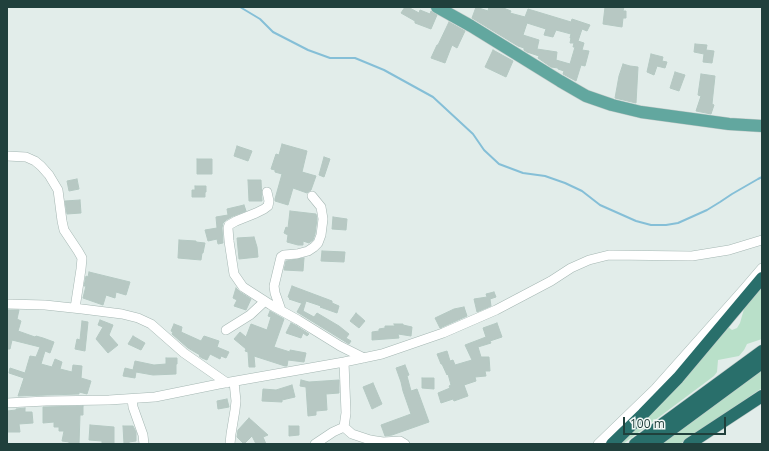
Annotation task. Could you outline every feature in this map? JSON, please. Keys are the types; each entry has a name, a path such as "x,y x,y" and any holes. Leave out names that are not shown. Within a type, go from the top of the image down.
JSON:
{"highway":[{"path":"612,444 678,378 762,278"},
{"path":"635,444 762,351"},
{"path":"652,444 762,363"},
{"path":"689,444 762,396"}],"main road":[{"path":"437,7 586,96 612,105 641,112 729,124 762,126"}],"street":[{"path":"7,156 26,157 35,161 50,175 58,190 64,230 82,258 75,308"},
{"path":"267,192 269,201 268,206 229,225 228,231 234,274 243,287 340,346 364,358"},
{"path":"280,310 274,286 276,274 282,257 284,255 308,251 318,243 321,235 323,219 321,207 312,196"},
{"path":"7,403 155,397 364,358 389,352 443,333 502,307 552,281 571,268 589,260 609,255 692,256 729,250 762,240"},
{"path":"598,444 655,389 762,268"},
{"path":"226,330 250,315 265,301"},
{"path":"7,304 45,305 122,314 138,318 152,324 184,353 231,382 236,401 230,444"},
{"path":"344,362 346,413 344,427"},
{"path":"132,399 144,444"},
{"path":"315,444 344,427"},
{"path":"344,427 352,434 370,440 383,442 400,441 405,444"}],"green space":[{"path":"762,281 762,339 747,344 739,356 718,360 717,372 714,376 623,444 616,444 727,326 732,330 737,328 746,302"},
{"path":"762,369 762,388 680,444 661,444"}],"building":[{"path":"405,7 419,13 420,10 430,14 431,11 437,15 431,29 415,23 415,21 401,13"},
{"path":"476,7 488,11 489,7 501,7 511,11 510,13 525,17 528,9 571,22 572,19 590,25 587,31 582,29 578,41 584,43 582,50 589,51 585,66 581,65 576,81 563,74 564,71 551,67 538,58 539,56 527,52 524,48 518,46 472,18","holes":["527,23 546,29 544,35 553,37 556,30 571,34 570,43 574,43 573,47 575,47 570,64 556,60 557,52 537,49 539,40 523,35"]},
{"path":"605,7 624,7 623,11 626,11 626,18 623,18 622,27 603,24"},
{"path":"449,22 465,31 457,48 452,45 445,63 431,58"},
{"path":"695,44 707,45 706,50 714,51 712,63 703,62 704,54 694,52"},
{"path":"493,50 513,61 506,77 485,67"},
{"path":"651,54 663,57 662,61 667,62 665,68 657,66 654,75 647,72"},
{"path":"623,64 638,67 636,103 615,98"},
{"path":"675,72 685,75 679,91 670,88"},
{"path":"701,74 715,76 712,104 714,105 711,114 696,111 701,96 698,95"},
{"path":"282,144 307,151 302,172 316,176 311,190 307,193 293,188 288,205 275,201 282,174 271,169 276,154 279,155"},
{"path":"237,146 252,151 248,161 234,156"},
{"path":"324,157 330,159 324,177 319,175"},
{"path":"197,159 212,159 212,174 197,174"},
{"path":"77,179 79,189 69,191 67,181"},
{"path":"248,180 261,180 262,201 249,201"},
{"path":"195,186 206,186 205,197 192,197 192,190 195,190"},
{"path":"80,200 81,213 67,214 65,201"},
{"path":"244,205 246,211 233,216 223,223 223,243 218,244 217,239 208,241 205,230 217,228 216,217 228,215 227,209"},
{"path":"290,211 316,214 317,219 315,234 313,240 309,243 303,241 303,245 298,245 287,242 288,235 284,233 286,227 288,228"},
{"path":"333,217 347,219 346,230 332,229"},
{"path":"254,237 258,257 239,259 237,238"},
{"path":"179,240 205,243 201,260 178,258"},
{"path":"322,251 345,252 344,262 321,261"},
{"path":"304,258 303,271 284,270 286,261"},
{"path":"89,272 130,282 126,295 116,292 115,298 106,295 103,305 83,298 86,286 84,286 86,276 88,277"},
{"path":"292,286 332,301 332,303 339,306 337,313 306,301 303,311 314,317 317,313 339,326 349,334 346,338 351,341 349,344 297,312 303,301 301,303 289,299 290,298 288,297"},
{"path":"236,288 251,299 246,310 234,306 237,300 233,298"},
{"path":"494,292 496,297 490,299 491,306 477,312 474,299 487,297 486,294"},
{"path":"464,307 467,316 440,328 435,318 454,309"},
{"path":"7,310 19,310 17,319 21,321 18,331 54,342 50,353 45,351 41,364 52,367 55,359 62,362 60,369 72,372 73,365 82,366 81,378 91,381 87,394 79,392 79,394 18,396 24,378 9,373 10,368 25,373 30,356 36,357 40,347 12,340 10,349 7,349"},
{"path":"270,311 284,319 274,347 290,352 290,350 306,353 304,362 288,360 287,366 285,366 254,356 255,367 249,367 248,352 245,351 246,349 234,339 240,332 246,337 251,324 267,330 271,317 268,316"},
{"path":"356,313 365,321 359,328 350,321"},
{"path":"100,320 113,325 109,335 118,345 108,353 96,339 103,327 98,325"},
{"path":"82,321 88,322 85,351 75,349 77,339 80,340"},
{"path":"291,323 309,334 307,336 303,333 301,338 286,333"},
{"path":"497,323 502,337 490,341 491,343 478,347 481,357 489,357 490,371 485,371 486,376 475,377 476,381 464,385 468,396 454,401 453,399 441,403 438,393 450,388 449,386 451,385 448,374 447,375 437,354 447,351 450,361 453,360 455,365 472,360 465,345 486,337 483,328"},
{"path":"174,324 182,327 181,332 201,341 204,336 219,341 217,347 229,352 226,358 221,356 220,359 210,354 207,360 202,358 172,334 173,332 171,331"},
{"path":"394,324 403,324 412,327 411,336 398,334 399,338 372,340 372,332 379,331 379,329 385,328 385,326 395,326"},
{"path":"133,336 145,343 141,350 128,344"},
{"path":"166,358 177,358 176,374 153,375 136,372 135,378 123,376 125,368 133,370 135,361 154,365 166,364"},
{"path":"405,365 409,375 407,376 411,391 417,389 429,422 385,436 381,425 411,414 396,368"},
{"path":"422,378 434,378 434,389 422,388"},
{"path":"301,380 309,382 339,380 339,393 326,394 327,410 316,411 316,415 308,416 306,387 300,386"},
{"path":"373,383 382,404 372,409 363,387"},
{"path":"292,385 295,397 282,400 282,402 262,401 263,389 276,390"},
{"path":"227,399 229,407 218,409 217,401"},
{"path":"83,406 83,415 80,415 79,444 69,444 69,442 62,441 64,431 59,431 59,427 54,427 54,422 43,423 43,407"},
{"path":"25,408 25,412 32,412 33,423 19,424 20,432 7,432 7,411"},
{"path":"249,418 268,435 263,437 266,444 256,444 252,436 244,444 237,437 238,430"},
{"path":"90,425 114,427 114,444 102,444 102,441 89,440"},
{"path":"123,426 133,426 136,432 136,441 129,442 129,444 124,444"},
{"path":"289,426 299,426 299,435 289,436"}],"waterway":[{"path":"240,7 260,19 273,32 308,50 330,58 355,58 384,70 433,97 473,134 484,150 499,164 523,173 545,176 565,183 582,191 600,205 636,221 651,225 678,223 707,210 762,177"}]}
